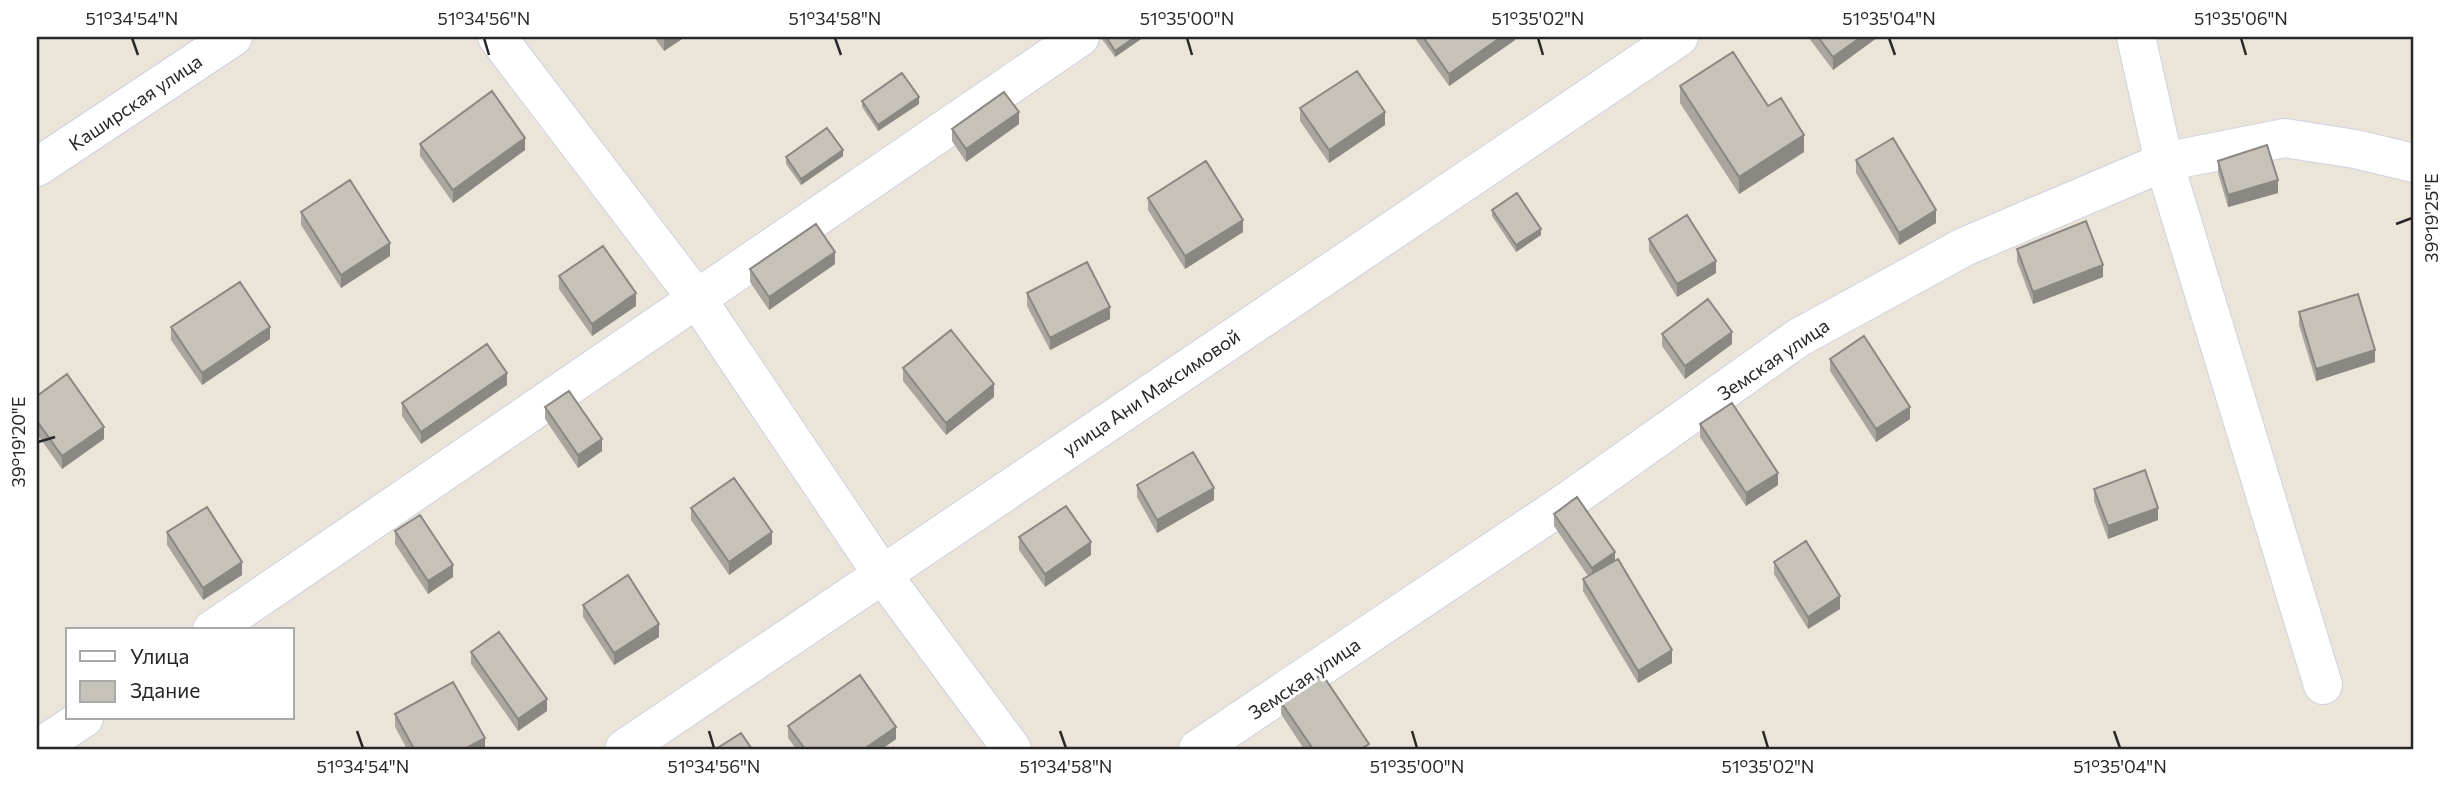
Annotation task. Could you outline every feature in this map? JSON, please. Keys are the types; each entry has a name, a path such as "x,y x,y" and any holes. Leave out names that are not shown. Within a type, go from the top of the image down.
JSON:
{"street":[{"name":"Каширская улица","path":"37,167 233,37"},
{"path":"497,37 697,299 882,574 1012,749"},
{"path":"215,628 1080,37"},
{"name":"улица Ани Максимовой","path":"624,749 1679,37"},
{"path":"2136,37 2164,162 2323,685"},
{"name":"Земская улица","path":"1198,749 1572,499 1798,338 1964,247 2164,162 2285,138 2355,149 2414,163"},
{"path":"37,749 81,720"}],"building":[{"path":"1106,37 1135,37 1115,51"},
{"path":"1423,37 1501,37 1449,74"},
{"path":"1818,37 1861,37 1833,57"},
{"path":"1733,52 1768,106 1781,98 1804,135 1739,177 1680,86"},
{"path":"1357,71 1385,112 1329,150 1300,108"},
{"path":"902,73 919,97 878,125 862,101"},
{"path":"492,91 525,138 453,190 420,144"},
{"path":"1004,92 1019,112 966,149 952,129"},
{"path":"827,128 843,150 801,179 786,157"},
{"path":"1893,138 1936,210 1899,233 1856,160"},
{"path":"2267,145 2278,180 2228,195 2218,161"},
{"path":"1206,161 1243,220 1185,256 1148,198"},
{"path":"350,180 390,243 341,275 301,212"},
{"path":"1517,193 1541,229 1516,245 1492,210"},
{"path":"1687,215 1716,261 1677,284 1649,239"},
{"path":"2086,221 2103,265 2033,292 2017,249"},
{"path":"816,224 835,252 769,297 750,269"},
{"path":"603,246 636,293 592,324 559,276"},
{"path":"1087,262 1110,307 1050,338 1027,293"},
{"path":"240,282 270,327 202,373 171,327"},
{"path":"2358,294 2375,350 2316,369 2299,312"},
{"path":"1708,299 1732,332 1685,366 1662,334"},
{"path":"951,330 994,384 946,423 903,368"},
{"path":"1864,336 1910,407 1876,429 1830,359"},
{"path":"487,344 507,373 421,432 402,403"},
{"path":"67,374 104,427 62,456 37,421 37,396"},
{"path":"569,391 602,439 578,455 545,407"},
{"path":"1732,403 1778,473 1746,493 1700,424"},
{"path":"1193,452 1214,488 1157,520 1137,485"},
{"path":"2145,470 2158,508 2108,526 2094,489"},
{"path":"734,478 772,532 729,562 691,508"},
{"path":"1577,497 1615,552 1592,568 1554,514"},
{"path":"1066,506 1091,542 1045,574 1019,537"},
{"path":"207,507 242,562 203,588 167,532"},
{"path":"420,515 453,565 428,581 395,531"},
{"path":"1806,541 1840,596 1808,617 1774,562"},
{"path":"1618,559 1672,650 1638,671 1583,579"},
{"path":"628,575 659,624 614,653 583,605"},
{"path":"499,632 547,699 518,719 471,652"},
{"path":"1322,674 1369,744 1361,749 1313,749 1281,702"},
{"path":"860,675 896,727 864,749 805,749 788,726"},
{"path":"453,682 485,738 465,749 414,749 395,714"},
{"path":"741,733 752,749 716,749"}]}
